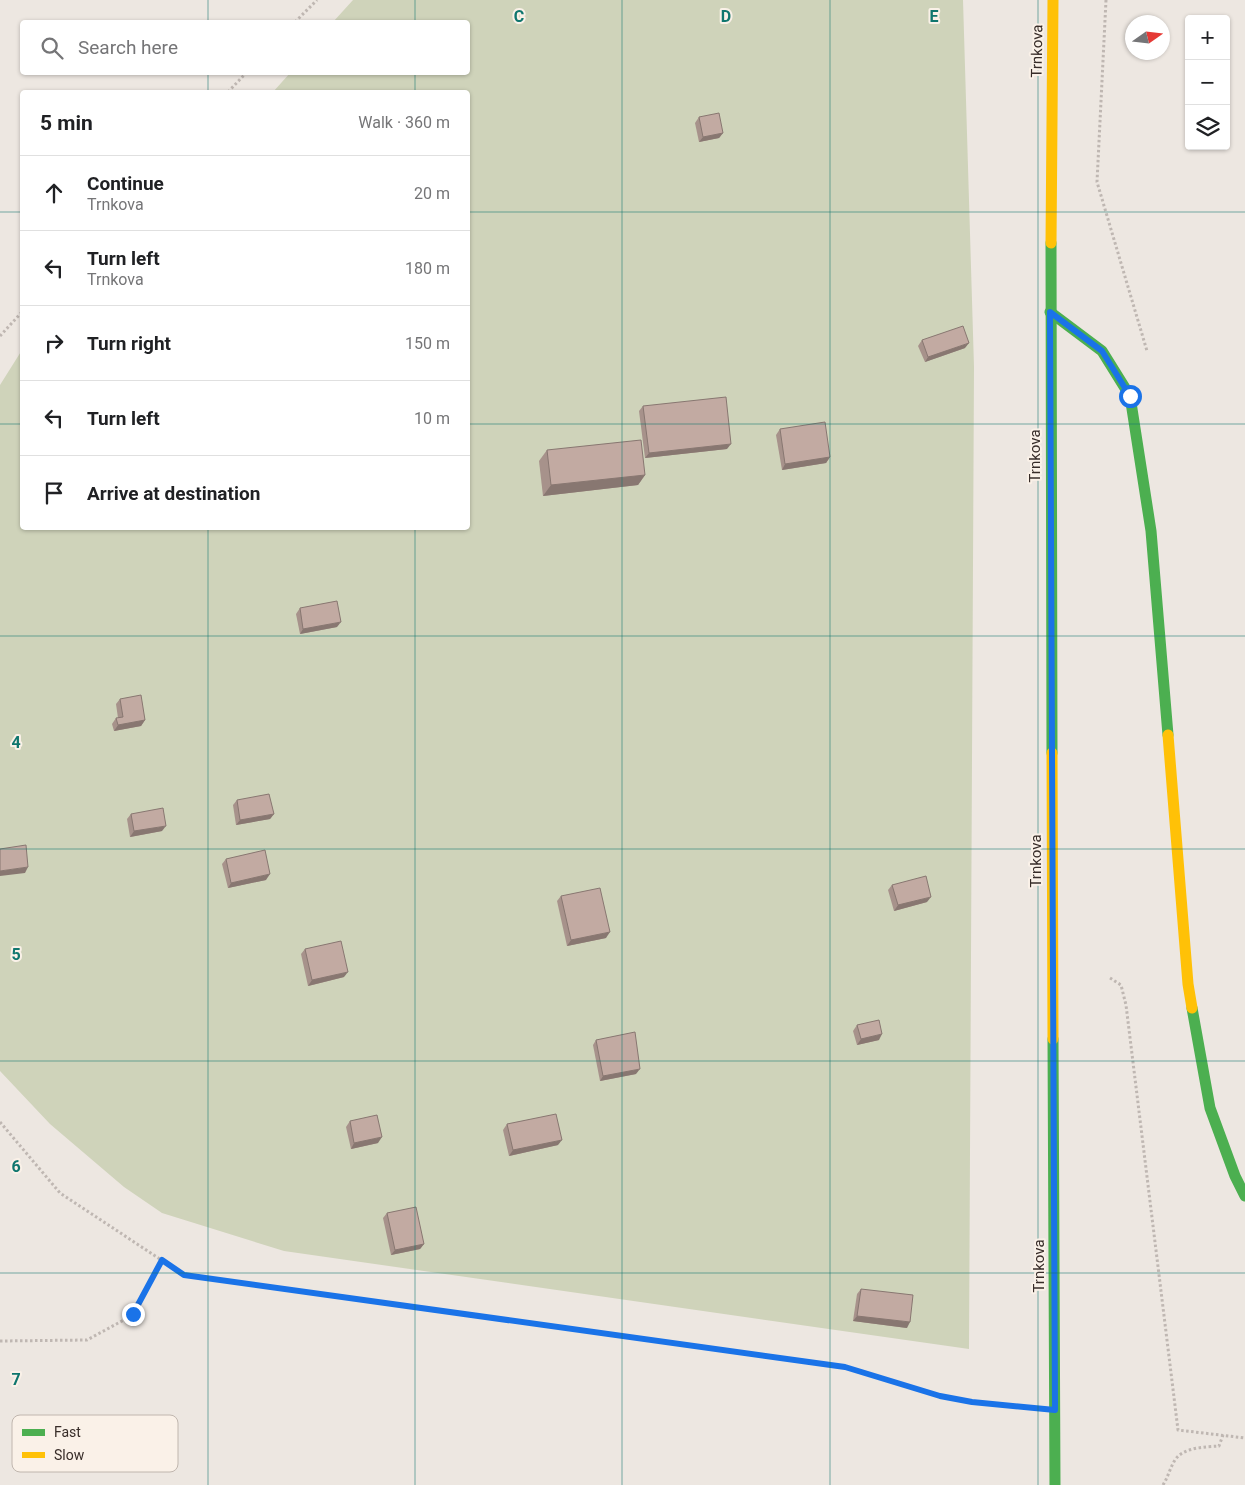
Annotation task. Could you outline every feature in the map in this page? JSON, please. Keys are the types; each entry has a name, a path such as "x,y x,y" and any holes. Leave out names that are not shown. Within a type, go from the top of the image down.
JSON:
{"street":[{"name":"Trnkova","path":"1053,0 1050,312 1055,1485"},
{"path":"1050,312 1102,351 1130,396 1151,531 1188,984 1210,1108 1235,1176 1245,1196"}],"path":[{"path":"297,20 317,0"},
{"path":"1106,0 1097,182 1148,354"},
{"path":"230,90 244,75"},
{"path":"0,336 20,314"},
{"path":"1110,978 1121,985 1126,1005 1178,1430 1245,1438"},
{"path":"0,1122 60,1193 184,1275 845,1367 940,1396 972,1402 1055,1410"},
{"path":"0,1341 87,1340 133,1314 162,1260"},
{"path":"1163,1485 1176,1458 1198,1448 1219,1446 1224,1435"}],"green space":[{"path":"353,0 963,0 974,367 969,1349 284,1251 162,1213 124,1187 50,1124 0,1071 0,385 20,353 20,530 470,530 470,90 275,90 288,75 470,75 470,20 335,20"}],"building":[{"path":"719,113 723,133 703,137 699,117"},
{"path":"963,326 969,343 928,357 922,340"},
{"path":"726,397 731,444 649,453 643,406"},
{"path":"825,422 830,457 785,464 780,429"},
{"path":"641,440 645,475 551,485 547,450"},
{"path":"337,601 341,622 303,629 300,608"},
{"path":"141,695 145,720 118,725 116,718 123,717 120,699"},
{"path":"269,794 274,814 240,820 237,800"},
{"path":"163,808 166,826 134,831 131,814"},
{"path":"26,845 28,867 0,871 0,849"},
{"path":"265,850 270,874 231,883 226,859"},
{"path":"926,876 931,897 898,905 892,885"},
{"path":"600,888 610,932 571,940 561,896"},
{"path":"341,941 348,972 312,980 305,949"},
{"path":"879,1020 882,1034 861,1039 857,1025"},
{"path":"635,1032 640,1069 603,1076 596,1040"},
{"path":"556,1114 562,1140 513,1150 507,1124"},
{"path":"377,1115 382,1137 354,1143 350,1121"},
{"path":"416,1207 424,1244 395,1250 387,1213"},
{"path":"861,1289 913,1295 910,1322 857,1316"}],"traffic: fast":[{"path":"1051,243 1052,753"},
{"path":"1050,312 1102,351 1130,396 1151,531 1168,735"},
{"path":"1192,1008 1210,1108 1235,1176 1245,1196"},
{"path":"1053,1039 1055,1485"}],"traffic: slow":[{"path":"1051,243 1053,0"},
{"path":"1168,735 1188,984 1192,1008"},
{"path":"1052,753 1053,1039"}],"route":[{"path":"133,1314 162,1260 184,1275 845,1367 940,1396 972,1402 1055,1410 1051,868 1050,312 1102,351 1130,396"}]}
